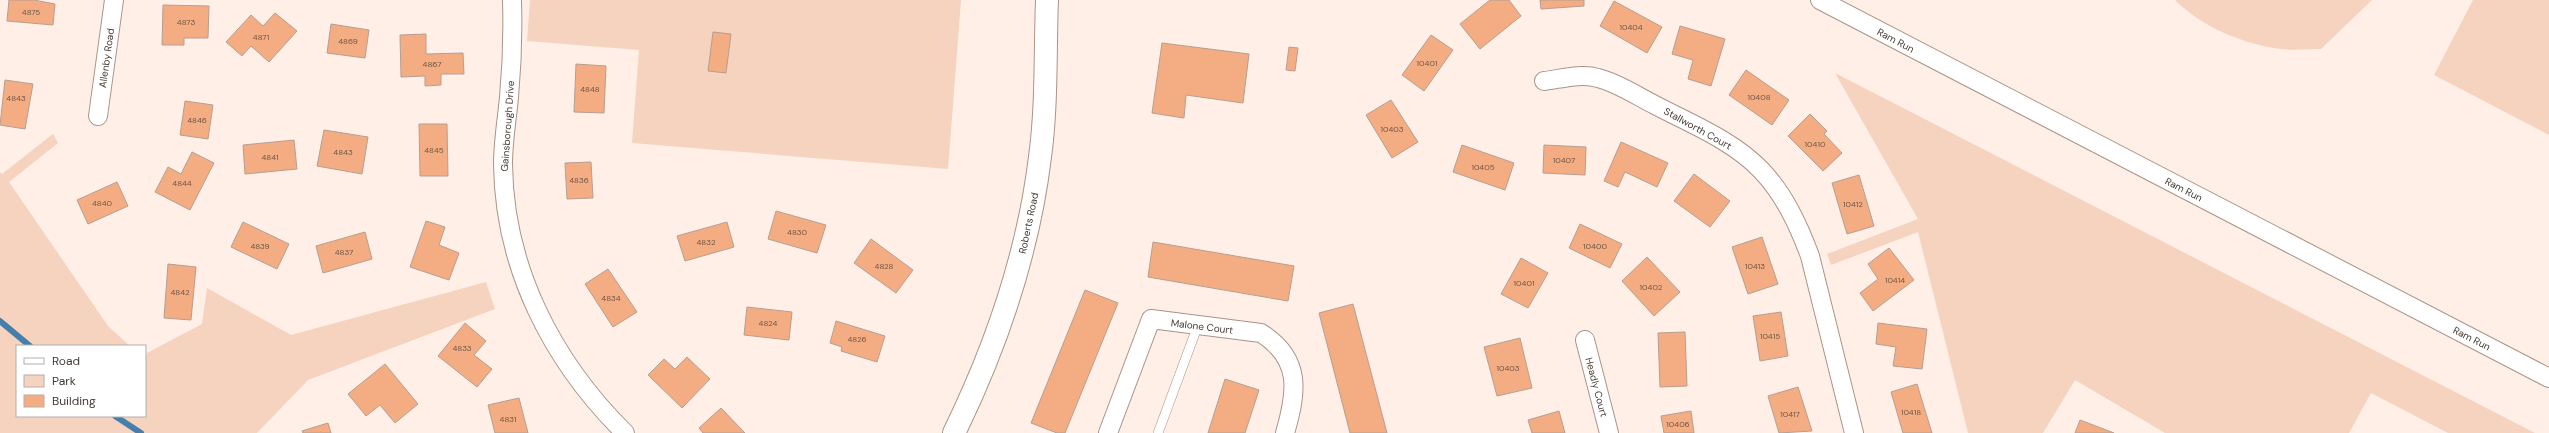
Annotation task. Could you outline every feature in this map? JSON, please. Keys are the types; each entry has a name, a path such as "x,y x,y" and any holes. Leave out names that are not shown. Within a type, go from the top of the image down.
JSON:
{"main road":[{"name":"Roberts Road","path":"954,433 976,387 999,329 1016,277 1032,209 1042,140 1047,0"}],"street":[{"name":"Allenby Road","path":"98,116 114,0"},
{"name":"Gainsborough Drive","path":"512,0 511,68 503,162 509,226 520,271 535,308 559,354 616,430"},
{"name":"Ram Run","path":"1820,0 2549,378"},
{"name":"Stallworth Court","path":"1544,81 1583,76 1597,78 1617,86 1716,136 1732,146 1761,170 1784,198 1800,228 1810,256 1854,433"},
{"name":"Malone Court","path":"1108,433 1151,319 1261,333 1274,341 1287,357 1294,379 1295,399 1285,433"},
{"name":"Headly Court","path":"1585,340 1609,433"}],"lane":[{"path":"1158,433 1198,325"}],"green space":[{"path":"530,0 961,0 948,169 632,143 639,50 527,41"},
{"path":"2175,0 2372,0 2321,49 2292,50 2247,42 2221,32 2197,18"},
{"path":"2473,0 2549,0 2549,135 2434,75"},
{"path":"1835,73 2535,433 2448,433 2371,393 2349,433 2165,433 2075,380 2043,433 1968,433 1918,232 1831,265 1827,254 1918,219"},
{"path":"53,134 58,143 9,182 108,326 129,345 16,345 16,417 146,417 146,353 202,324 207,288 291,335 486,282 495,309 308,380 257,433 0,433 0,172 2,174"}],"building":[{"path":"9,0 34,0 55,4 53,25 7,21"},
{"path":"1490,0 1509,0 1521,16 1480,49 1460,24"},
{"path":"1540,0 1584,0 1584,6 1541,9"},
{"path":"1614,1 1662,27 1647,53 1600,26"},
{"path":"163,5 209,6 208,38 184,38 184,45 162,45"},
{"path":"275,13 297,31 269,62 251,46 242,56 226,42 251,15 263,26"},
{"path":"331,24 369,30 365,58 327,53"},
{"path":"1680,26 1725,39 1711,86 1688,79 1693,60 1672,54"},
{"path":"713,32 731,34 726,73 708,71"},
{"path":"426,34 426,54 463,53 464,74 441,74 441,85 425,86 425,76 401,77 400,35"},
{"path":"1431,35 1453,50 1424,91 1402,75"},
{"path":"1162,43 1249,54 1243,103 1186,95 1184,118 1152,113"},
{"path":"1289,47 1298,48 1295,71 1286,70"},
{"path":"576,64 606,66 604,113 574,112"},
{"path":"1746,70 1789,100 1772,125 1729,95"},
{"path":"5,80 33,84 25,129 0,125"},
{"path":"1391,100 1418,142 1392,158 1366,115"},
{"path":"185,101 213,105 208,139 180,135"},
{"path":"1810,114 1827,131 1824,134 1842,153 1823,171 1788,136"},
{"path":"419,124 447,124 448,176 420,176"},
{"path":"324,130 368,137 362,174 317,166"},
{"path":"294,140 297,169 245,174 243,145"},
{"path":"1621,142 1668,163 1657,187 1625,172 1618,187 1604,181"},
{"path":"1462,145 1514,163 1505,190 1453,172"},
{"path":"1544,145 1586,147 1585,175 1543,173"},
{"path":"192,152 214,163 190,210 155,192 168,167 181,174"},
{"path":"591,162 593,198 567,199 565,163"},
{"path":"1694,174 1730,201 1710,227 1674,201"},
{"path":"1859,175 1874,226 1847,234 1832,183"},
{"path":"117,182 128,206 88,224 77,200"},
{"path":"776,211 826,225 817,253 768,239"},
{"path":"426,221 445,227 439,245 459,253 449,280 410,267"},
{"path":"243,222 289,244 277,269 231,247"},
{"path":"727,222 734,247 685,261 677,236"},
{"path":"1580,224 1622,244 1610,268 1569,248"},
{"path":"365,232 372,259 323,273 316,246"},
{"path":"1762,237 1778,284 1748,294 1732,247"},
{"path":"871,239 913,270 896,293 854,263"},
{"path":"1153,242 1294,266 1288,301 1148,277"},
{"path":"1889,248 1914,280 1873,311 1860,293 1878,279 1868,264"},
{"path":"1647,257 1680,292 1654,316 1622,281"},
{"path":"1521,258 1548,273 1528,308 1501,294"},
{"path":"168,264 196,267 191,320 164,318"},
{"path":"608,269 637,312 613,327 585,284"},
{"path":"1085,290 1118,303 1065,433 1057,433 1031,423"},
{"path":"1353,304 1387,433 1350,433 1319,313"},
{"path":"747,307 792,312 789,340 744,335"},
{"path":"1781,312 1788,356 1760,361 1753,316"},
{"path":"836,321 885,336 877,362 841,351 842,347 830,343"},
{"path":"465,323 486,341 474,355 492,369 477,387 438,356"},
{"path":"1878,323 1927,329 1922,369 1893,366 1896,347 1876,344"},
{"path":"1685,332 1687,386 1660,387 1658,333"},
{"path":"1520,338 1532,388 1497,396 1484,347"},
{"path":"687,357 710,379 682,408 648,375 664,359 675,369"},
{"path":"385,364 418,404 395,423 380,405 366,416 348,394"},
{"path":"1225,379 1259,390 1245,433 1208,433"},
{"path":"1917,384 1932,433 1903,433 1891,392"},
{"path":"1798,387 1812,431 1779,433 1768,396"},
{"path":"519,398 528,433 495,433 488,405"},
{"path":"721,408 745,433 703,433 699,428"},
{"path":"1559,411 1565,433 1532,433 1528,420"},
{"path":"1691,411 1694,433 1664,433 1661,416"},
{"path":"2080,420 2114,433 2075,433"},
{"path":"328,423 331,433 303,433 302,431"}],"waterway":[{"path":"0,321 29,345"},
{"path":"117,417 141,433"}]}
